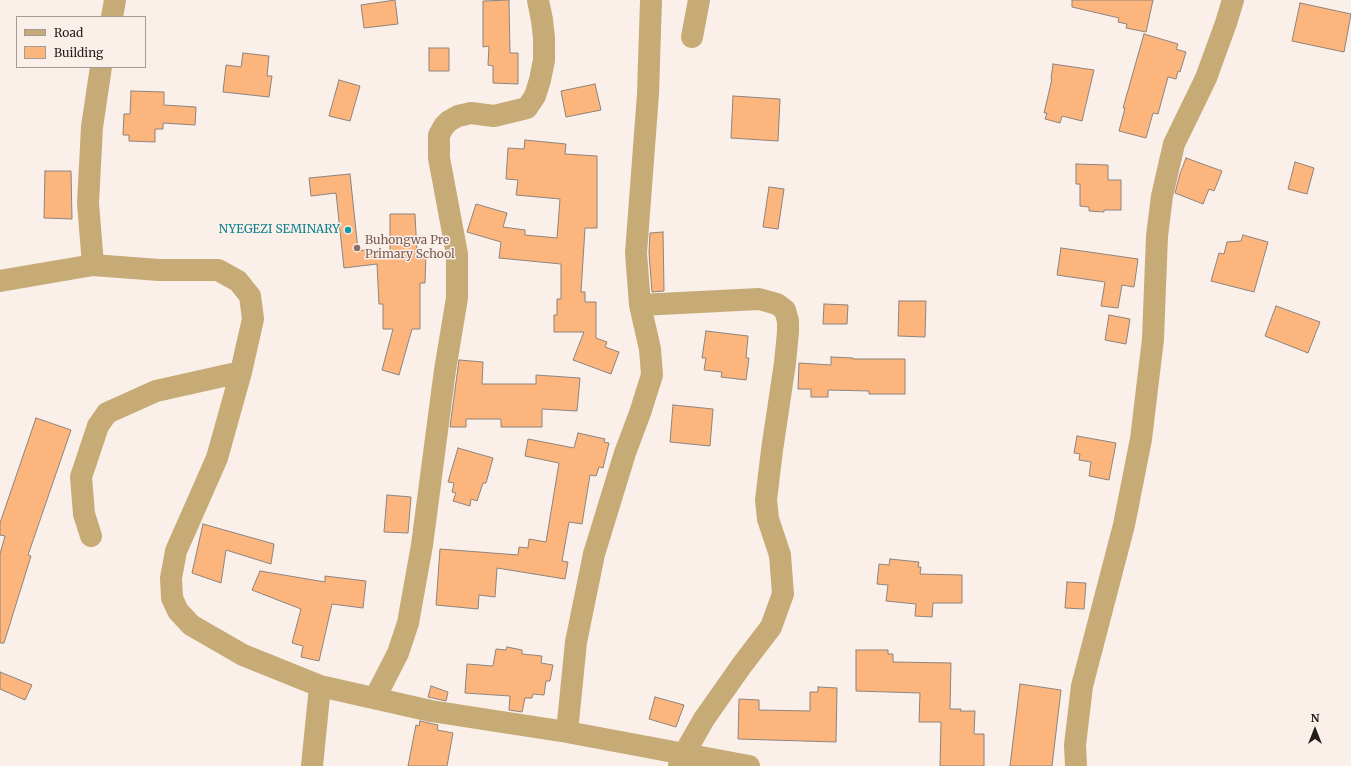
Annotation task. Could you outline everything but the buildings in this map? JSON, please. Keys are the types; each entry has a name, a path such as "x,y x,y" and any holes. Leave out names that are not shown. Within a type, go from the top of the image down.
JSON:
{"street":[{"path":"112,16 114,0"},
{"path":"374,698 398,654 408,623 422,545 445,370 457,298 457,254 439,158 439,135 444,126 458,116 471,113 494,116 527,108 535,96 544,60 544,38 538,0"},
{"path":"567,732 576,642 594,554 625,453 652,375 650,349 640,305 636,253 640,181 648,94 651,0"},
{"path":"692,37 699,0"},
{"path":"1076,766 1075,746 1082,686 1124,525 1141,439 1153,339 1157,236 1162,196 1174,144 1206,78 1233,0"},
{"path":"93,265 88,203 92,127 101,68"},
{"path":"0,281 93,265 159,270 218,270 238,281 250,296 253,319 241,372 217,458 176,551 171,578 172,598 178,611 191,625 243,656 320,686 431,712 567,732 681,760 749,766"},
{"path":"640,305 759,299 777,304 785,310 788,321 785,363 766,500 768,519 780,555 783,594 771,627 704,719 681,760"},
{"path":"91,536 84,514 81,477 98,426 107,413 156,391 241,372"},
{"path":"312,766 320,686"}],"place":[{"name":"NYEGEZI SEMINARY","path":"348,230"},
{"name":"Buhongwa Pre Primary School","path":"357,248"}]}
